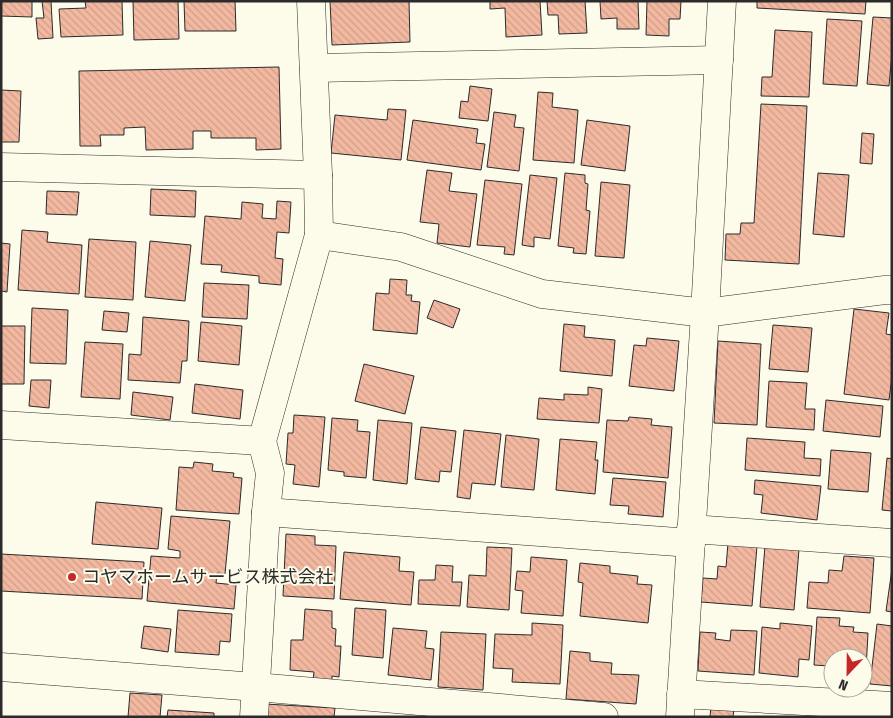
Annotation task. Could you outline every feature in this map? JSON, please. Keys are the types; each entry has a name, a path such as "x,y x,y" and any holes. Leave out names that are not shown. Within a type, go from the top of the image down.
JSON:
{"street":[{"path":"254,717 270,473 262,442 319,235 311,1"},
{"path":"722,1 705,313 680,705 892,706"},
{"path":"314,68 719,60"},
{"path":"1,166 318,175"},
{"path":"319,235 401,247 542,294 705,313 892,290"},
{"path":"1,424 262,442"},
{"path":"266,512 691,536 892,543"},
{"path":"1,667 604,717"}],"building":[{"path":"1,1 32,1 32,17 1,16"},
{"path":"42,1 51,1 53,38 38,39 36,18 44,18"},
{"path":"85,1 122,1 123,35 61,37 59,9 86,8"},
{"path":"133,1 178,1 179,39 134,40"},
{"path":"184,1 235,1 236,31 185,31"},
{"path":"330,1 409,1 410,42 332,45"},
{"path":"490,1 540,1 542,35 506,37 505,8 490,9"},
{"path":"547,1 585,1 587,33 559,34 558,15 548,15"},
{"path":"600,1 638,1 639,29 617,29 617,18 601,19"},
{"path":"647,1 681,1 680,19 669,19 669,36 646,35"},
{"path":"757,1 866,1 865,14 757,8"},
{"path":"873,17 892,18 892,53 889,86 867,84"},
{"path":"827,19 862,21 857,86 823,84"},
{"path":"775,30 812,32 809,97 761,96 762,77 772,77"},
{"path":"279,67 281,149 256,150 256,138 211,138 211,131 193,131 193,149 146,150 145,127 124,128 124,135 100,135 101,146 80,146 79,71"},
{"path":"470,86 492,89 488,121 459,118 461,101 468,102"},
{"path":"1,90 21,91 19,142 1,142"},
{"path":"538,92 553,93 552,107 578,110 574,163 533,160"},
{"path":"761,104 807,106 799,264 725,260 726,234 740,234 741,223 754,223"},
{"path":"388,109 406,110 401,160 331,153 335,115 387,120"},
{"path":"494,112 516,115 514,127 524,128 519,171 487,167"},
{"path":"413,120 478,129 476,143 485,144 481,170 407,160"},
{"path":"587,120 630,126 625,171 581,165"},
{"path":"862,133 874,134 872,164 860,163"},
{"path":"427,170 452,173 449,191 477,194 470,247 437,243 439,224 420,222"},
{"path":"565,173 585,175 585,183 588,184 586,210 590,211 586,254 573,253 574,248 558,246"},
{"path":"818,173 849,175 844,237 813,234"},
{"path":"530,175 557,178 550,239 534,237 534,247 522,245"},
{"path":"485,180 522,184 514,255 504,254 505,247 477,245"},
{"path":"601,182 630,185 624,258 595,256"},
{"path":"151,189 196,191 195,217 150,215"},
{"path":"47,191 79,192 77,215 46,214"},
{"path":"277,201 291,202 289,233 277,232 275,258 283,259 281,285 259,283 259,276 221,272 222,265 201,264 205,216 241,219 242,202 263,204 262,218 276,219"},
{"path":"22,230 48,232 47,242 82,245 79,294 18,290"},
{"path":"89,239 136,242 133,300 85,297"},
{"path":"150,241 191,245 185,301 145,297"},
{"path":"1,243 10,244 7,292 1,291"},
{"path":"390,279 407,280 406,295 412,295 411,301 420,302 417,334 373,330 376,293 389,294"},
{"path":"204,283 249,285 247,319 202,317"},
{"path":"434,300 460,309 453,328 427,318"},
{"path":"32,308 68,310 66,364 30,363"},
{"path":"854,309 889,313 886,334 892,335 892,377 889,400 844,394"},
{"path":"104,311 129,313 127,332 102,330"},
{"path":"143,317 189,321 187,361 182,361 180,383 128,380 129,354 141,355"},
{"path":"201,322 242,326 239,365 198,361"},
{"path":"564,324 585,326 584,337 615,340 612,376 560,371"},
{"path":"773,325 812,328 808,372 769,369"},
{"path":"1,326 25,326 24,384 1,384"},
{"path":"647,338 679,341 674,391 629,386 634,345 646,346"},
{"path":"718,341 761,344 757,425 714,423"},
{"path":"85,342 123,344 120,399 81,397"},
{"path":"364,364 414,376 405,414 355,401"},
{"path":"31,380 51,380 49,408 29,406"},
{"path":"769,381 807,383 805,409 815,409 814,430 766,427"},
{"path":"195,384 243,390 240,419 192,413"},
{"path":"588,387 602,389 599,423 537,419 539,398 564,400 564,394 588,395"},
{"path":"133,392 173,397 170,420 131,415"},
{"path":"826,400 883,406 880,437 823,431"},
{"path":"294,415 325,417 319,487 293,484 295,465 286,464 288,433 293,433"},
{"path":"629,417 652,419 651,425 672,427 668,478 603,472 607,420 628,421"},
{"path":"332,418 358,420 357,431 370,432 366,478 344,476 344,472 328,470"},
{"path":"378,420 412,423 407,484 373,480"},
{"path":"421,427 456,431 451,472 440,471 439,482 415,479"},
{"path":"464,430 501,434 495,485 472,483 470,499 457,497"},
{"path":"506,435 539,439 534,490 501,487"},
{"path":"747,438 805,442 804,458 821,459 820,476 745,470"},
{"path":"560,439 597,442 595,460 598,460 595,494 556,490"},
{"path":"831,450 871,453 868,492 828,489"},
{"path":"887,458 892,459 892,511 882,510"},
{"path":"194,462 213,464 212,471 234,473 233,477 242,478 239,514 176,510 179,467 193,468"},
{"path":"613,478 666,482 663,517 628,514 629,506 610,505"},
{"path":"755,480 821,486 817,520 761,513 763,495 754,494"},
{"path":"96,502 162,508 158,549 92,544"},
{"path":"171,516 230,521 225,574 217,573 216,583 236,585 234,609 147,601 151,556 180,558 180,551 168,549"},
{"path":"286,534 315,536 315,545 336,546 334,599 283,596"},
{"path":"728,543 757,546 752,606 701,602 703,578 717,579 718,566 726,567"},
{"path":"765,546 799,549 794,610 760,607"},
{"path":"487,547 512,548 509,610 467,607 469,575 486,576"},
{"path":"344,552 400,557 399,571 414,572 411,605 340,599"},
{"name":"コヤマホームサービス株式会社","path":"1,554 144,562 142,599 1,591"},
{"path":"844,556 874,558 870,613 807,608 809,582 828,583 829,570 842,571"},
{"path":"531,557 567,560 563,616 521,613 523,591 515,590 517,571 530,572"},
{"path":"580,563 610,566 610,573 638,576 637,584 652,585 648,623 580,616 583,583 578,582"},
{"path":"436,565 453,566 452,582 462,582 460,606 418,604 419,580 435,580"},
{"path":"892,569 892,612 886,611"},
{"path":"355,608 386,610 383,658 352,655"},
{"path":"305,609 332,611 332,628 336,629 335,646 341,646 339,677 332,676 332,681 313,680 314,672 290,670 291,640 303,640"},
{"path":"178,610 232,614 230,642 220,641 219,655 175,652"},
{"path":"817,617 840,618 839,626 854,627 853,632 868,633 867,648 823,648 823,666 814,665"},
{"path":"532,623 563,625 560,684 512,682 513,669 493,668 495,634 532,635"},
{"path":"780,623 812,626 809,660 799,659 798,677 759,673 762,627 780,629"},
{"path":"877,624 892,626 892,686 873,684 873,658"},
{"path":"144,626 171,629 168,652 141,648"},
{"path":"393,628 427,631 425,648 434,649 431,680 388,675"},
{"path":"731,630 757,631 754,675 698,671 700,632 716,633 715,639 730,641"},
{"path":"441,632 486,634 483,690 438,687"},
{"path":"570,651 590,653 590,661 612,663 611,674 639,675 636,704 566,699"},
{"path":"130,693 162,695 160,717 128,717"},
{"path":"265,704 335,708 334,717 265,717"},
{"path":"711,706 734,708 733,717 710,717"},
{"path":"168,710 214,713 214,717 167,717"},
{"path":"807,711 862,717 807,717"}],"place":[{"name":"コヤマホームサービス株式会社","path":"72,577"}]}
